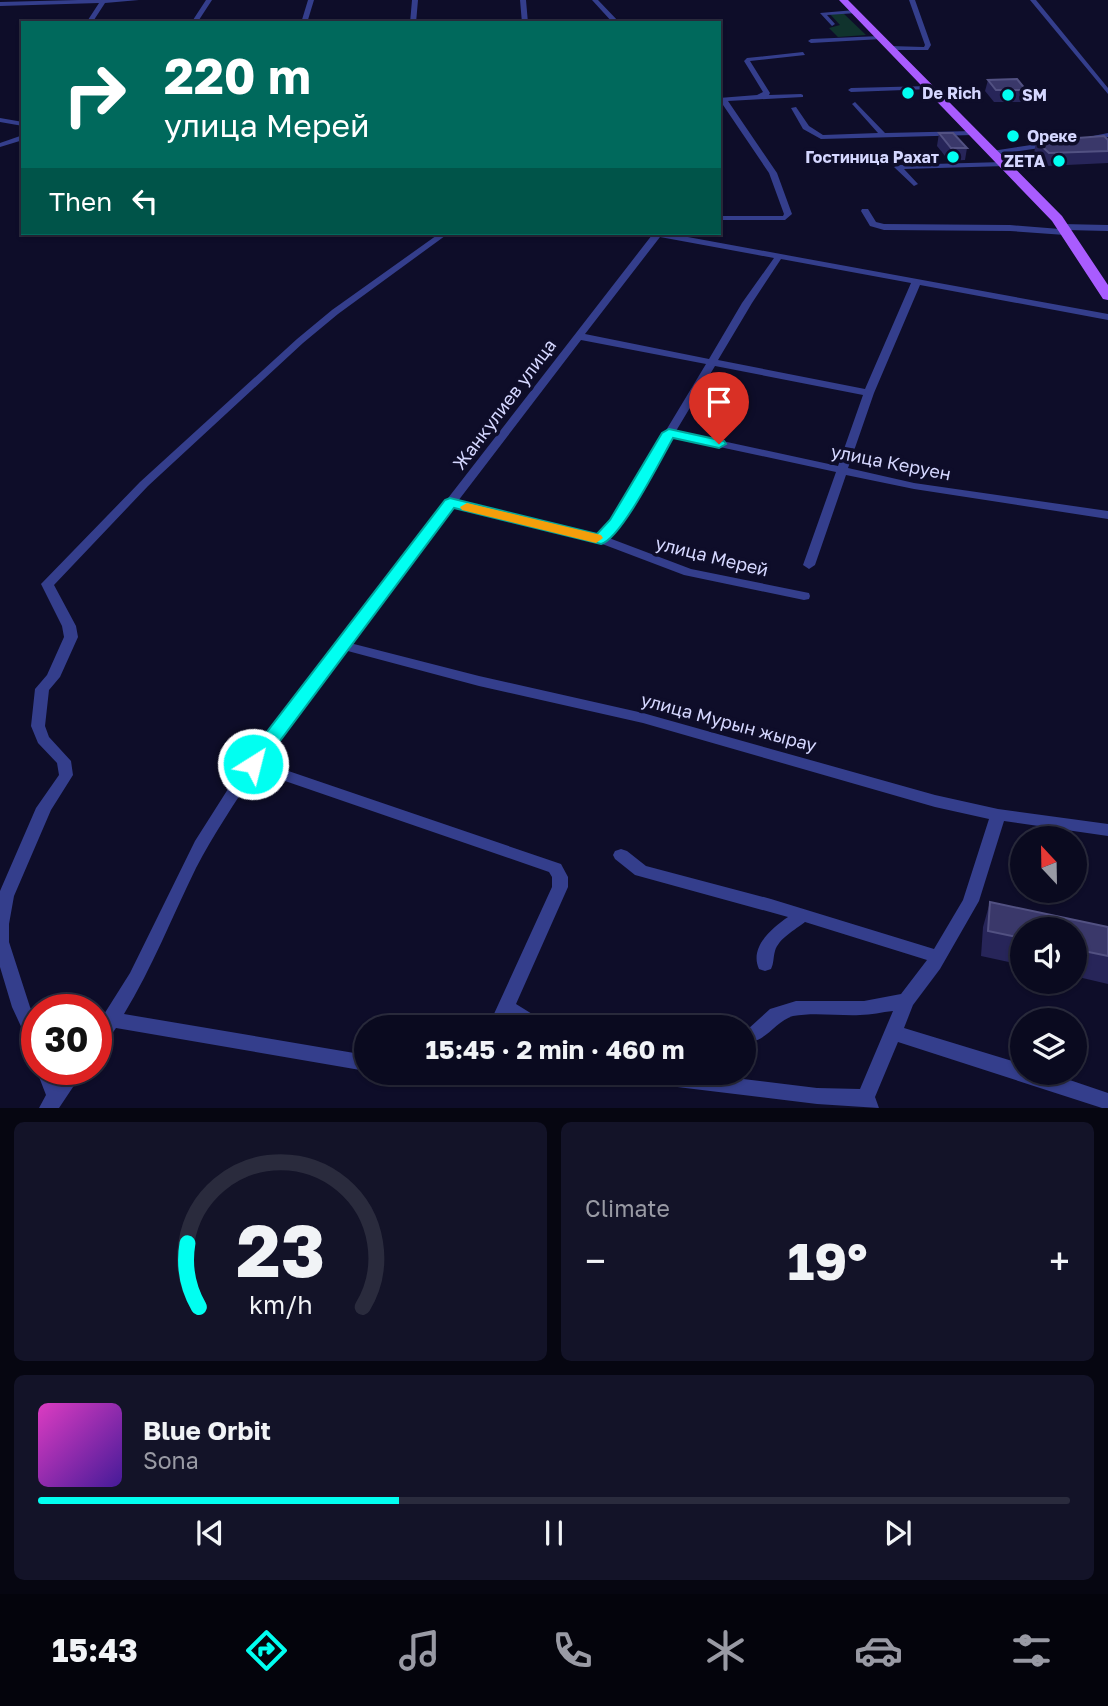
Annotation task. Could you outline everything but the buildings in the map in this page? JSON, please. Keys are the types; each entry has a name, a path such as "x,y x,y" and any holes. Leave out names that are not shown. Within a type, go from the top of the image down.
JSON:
{"main road":[{"path":"843,0 1064,229 1108,296"}],"street":[{"path":"90,21 104,0"},
{"path":"0,4 136,0"},
{"path":"195,21 209,0"},
{"path":"305,21 311,0"},
{"path":"413,21 415,0"},
{"path":"523,0 525,21"},
{"path":"595,0 615,21"},
{"path":"890,48 926,49 928,45 912,0"},
{"path":"1033,0 1108,92"},
{"path":"832,24 823,13 855,12"},
{"path":"811,41 880,38"},
{"path":"758,97 768,93 747,61 749,59 803,54"},
{"path":"851,90 929,88"},
{"path":"721,218 771,220 785,218 788,214 773,173 722,100 801,96"},
{"path":"855,104 883,135"},
{"path":"794,108 806,127 821,137 973,133"},
{"path":"0,120 21,124"},
{"path":"1069,141 1108,135"},
{"path":"0,145 21,137"},
{"path":"992,153 1059,143"},
{"path":"914,184 898,167 1003,163"},
{"path":"865,211 873,224 884,228 1108,229"},
{"path":"21,1007 1,942 6,896 44,808 66,775 64,761 43,739 38,726 42,689 53,677 71,637 69,626 47,584 144,484 300,341 335,312 442,235"},
{"name":"Жанкулиев улица","path":"112,1020 142,969 188,869 212,825 253,764 654,235"},
{"path":"676,235 1108,317"},
{"path":"601,539 617,522 747,303 780,255"},
{"path":"809,565 869,393 917,281"},
{"path":"578,336 869,393"},
{"name":"улица Керуен","path":"669,433 914,486 1108,515"},
{"name":"улица Мерей","path":"450,503 601,539 688,572 804,596"},
{"name":"улица Мурын жырау","path":"341,645 479,681 643,718 935,802 998,816 1108,830"},
{"path":"253,764 555,868 560,877 560,887 502,1015"},
{"path":"747,1085 868,1102 892,1032 906,1001 938,957 971,901 998,816"},
{"path":"621,855 641,871 803,915 938,957"},
{"path":"765,964 764,954 769,943 803,915"},
{"path":"756,1032 776,1014 796,1008 864,1009 906,1001"},
{"path":"506,1007 519,1015"},
{"path":"112,1020 354,1061"},
{"path":"892,1032 1010,1068"},
{"path":"52,1102 64,1085"},
{"path":"1061,1085 1108,1101"}],"green space":[{"path":"829,13 843,13 866,35 838,37 829,28 840,25"}],"slow traffic":[{"path":"467,507 596,538"}],"place":[{"name":"De Rich","path":"908,93"},
{"name":"SM","path":"1008,95"},
{"name":"Ореке","path":"1013,136"},
{"name":"Гостиница Рахат","path":"953,157"},
{"name":"ZETA","path":"1059,161"}],"route":[{"path":"253,764 450,503 601,539 617,522 669,433 719,444"}]}
